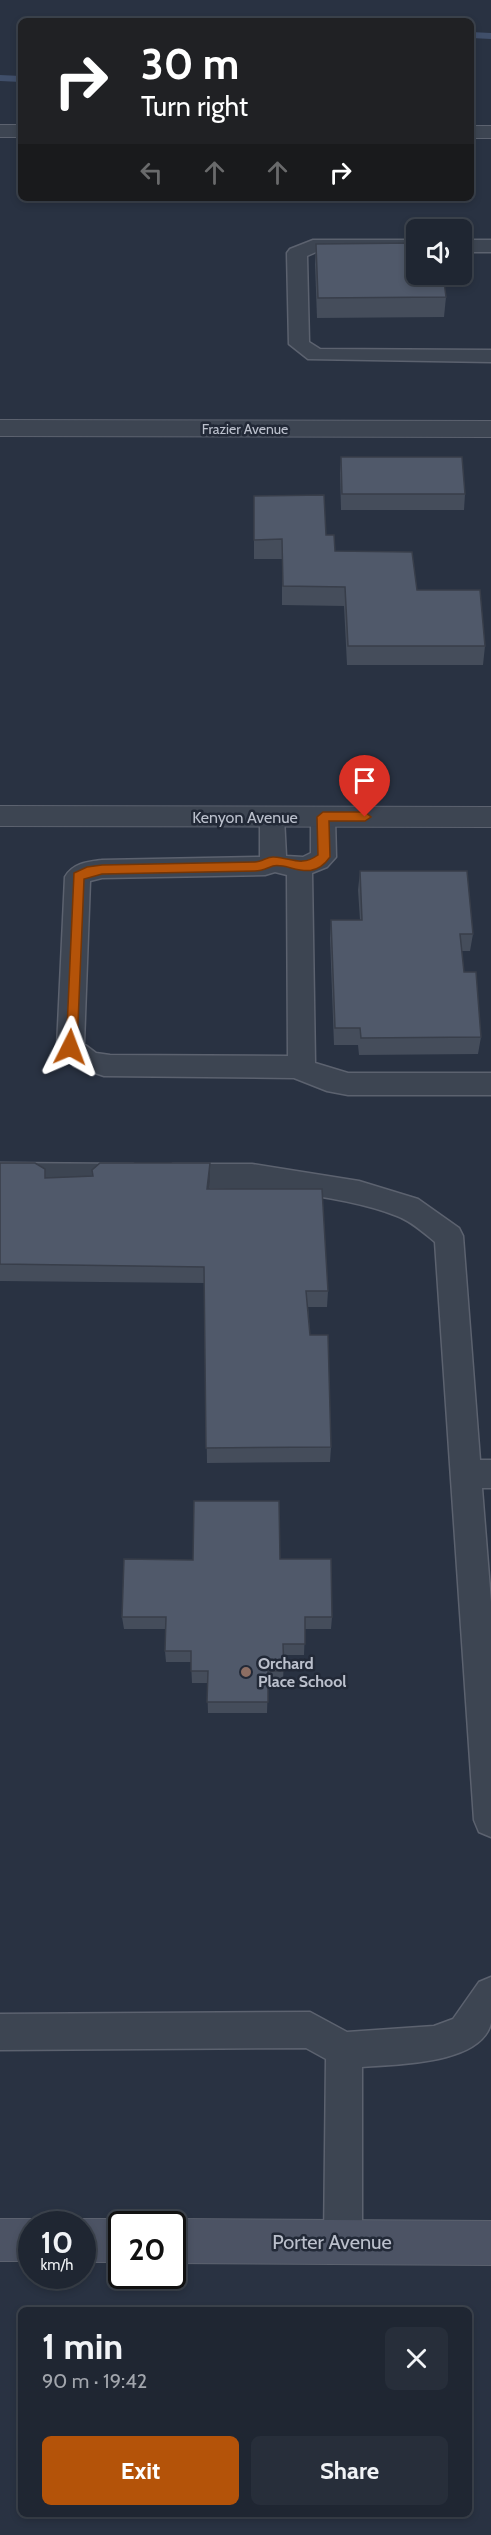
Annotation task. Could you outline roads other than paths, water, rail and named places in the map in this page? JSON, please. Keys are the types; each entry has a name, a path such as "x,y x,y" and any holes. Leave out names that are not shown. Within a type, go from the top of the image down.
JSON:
{"street":[{"path":"0,131 18,131"},
{"path":"474,132 491,132"},
{"name":"Frazier Avenue","path":"0,428 491,429"},
{"name":"Kenyon Avenue","path":"0,816 491,817"},
{"path":"0,2240 18,2240"},
{"name":"Porter Avenue","path":"186,2241 491,2243"}],"lane":[{"path":"406,246 313,246 297,253 299,344 315,355 491,356"},
{"path":"472,246 491,246"},
{"path":"272,817 273,861"},
{"path":"323,817 324,857 313,865 299,867 273,861 265,866 255,867 102,870 87,871 78,876 70,1047 77,1056 91,1063 110,1066 302,1069 327,1080 348,1084 491,1084"},
{"path":"299,867 302,1069"},
{"path":"0,1175 252,1176 358,1193 408,1207 449,1236 478,1474 491,1820"},
{"path":"0,2032 310,2030 344,2050 434,2044 465,2031 491,1994"},
{"path":"343,2243 344,2050"}],"waterway":[{"path":"474,35 491,36"},
{"path":"0,78 18,79"}],"place":[{"name":"Orchard Place School","path":"246,1672"}]}
